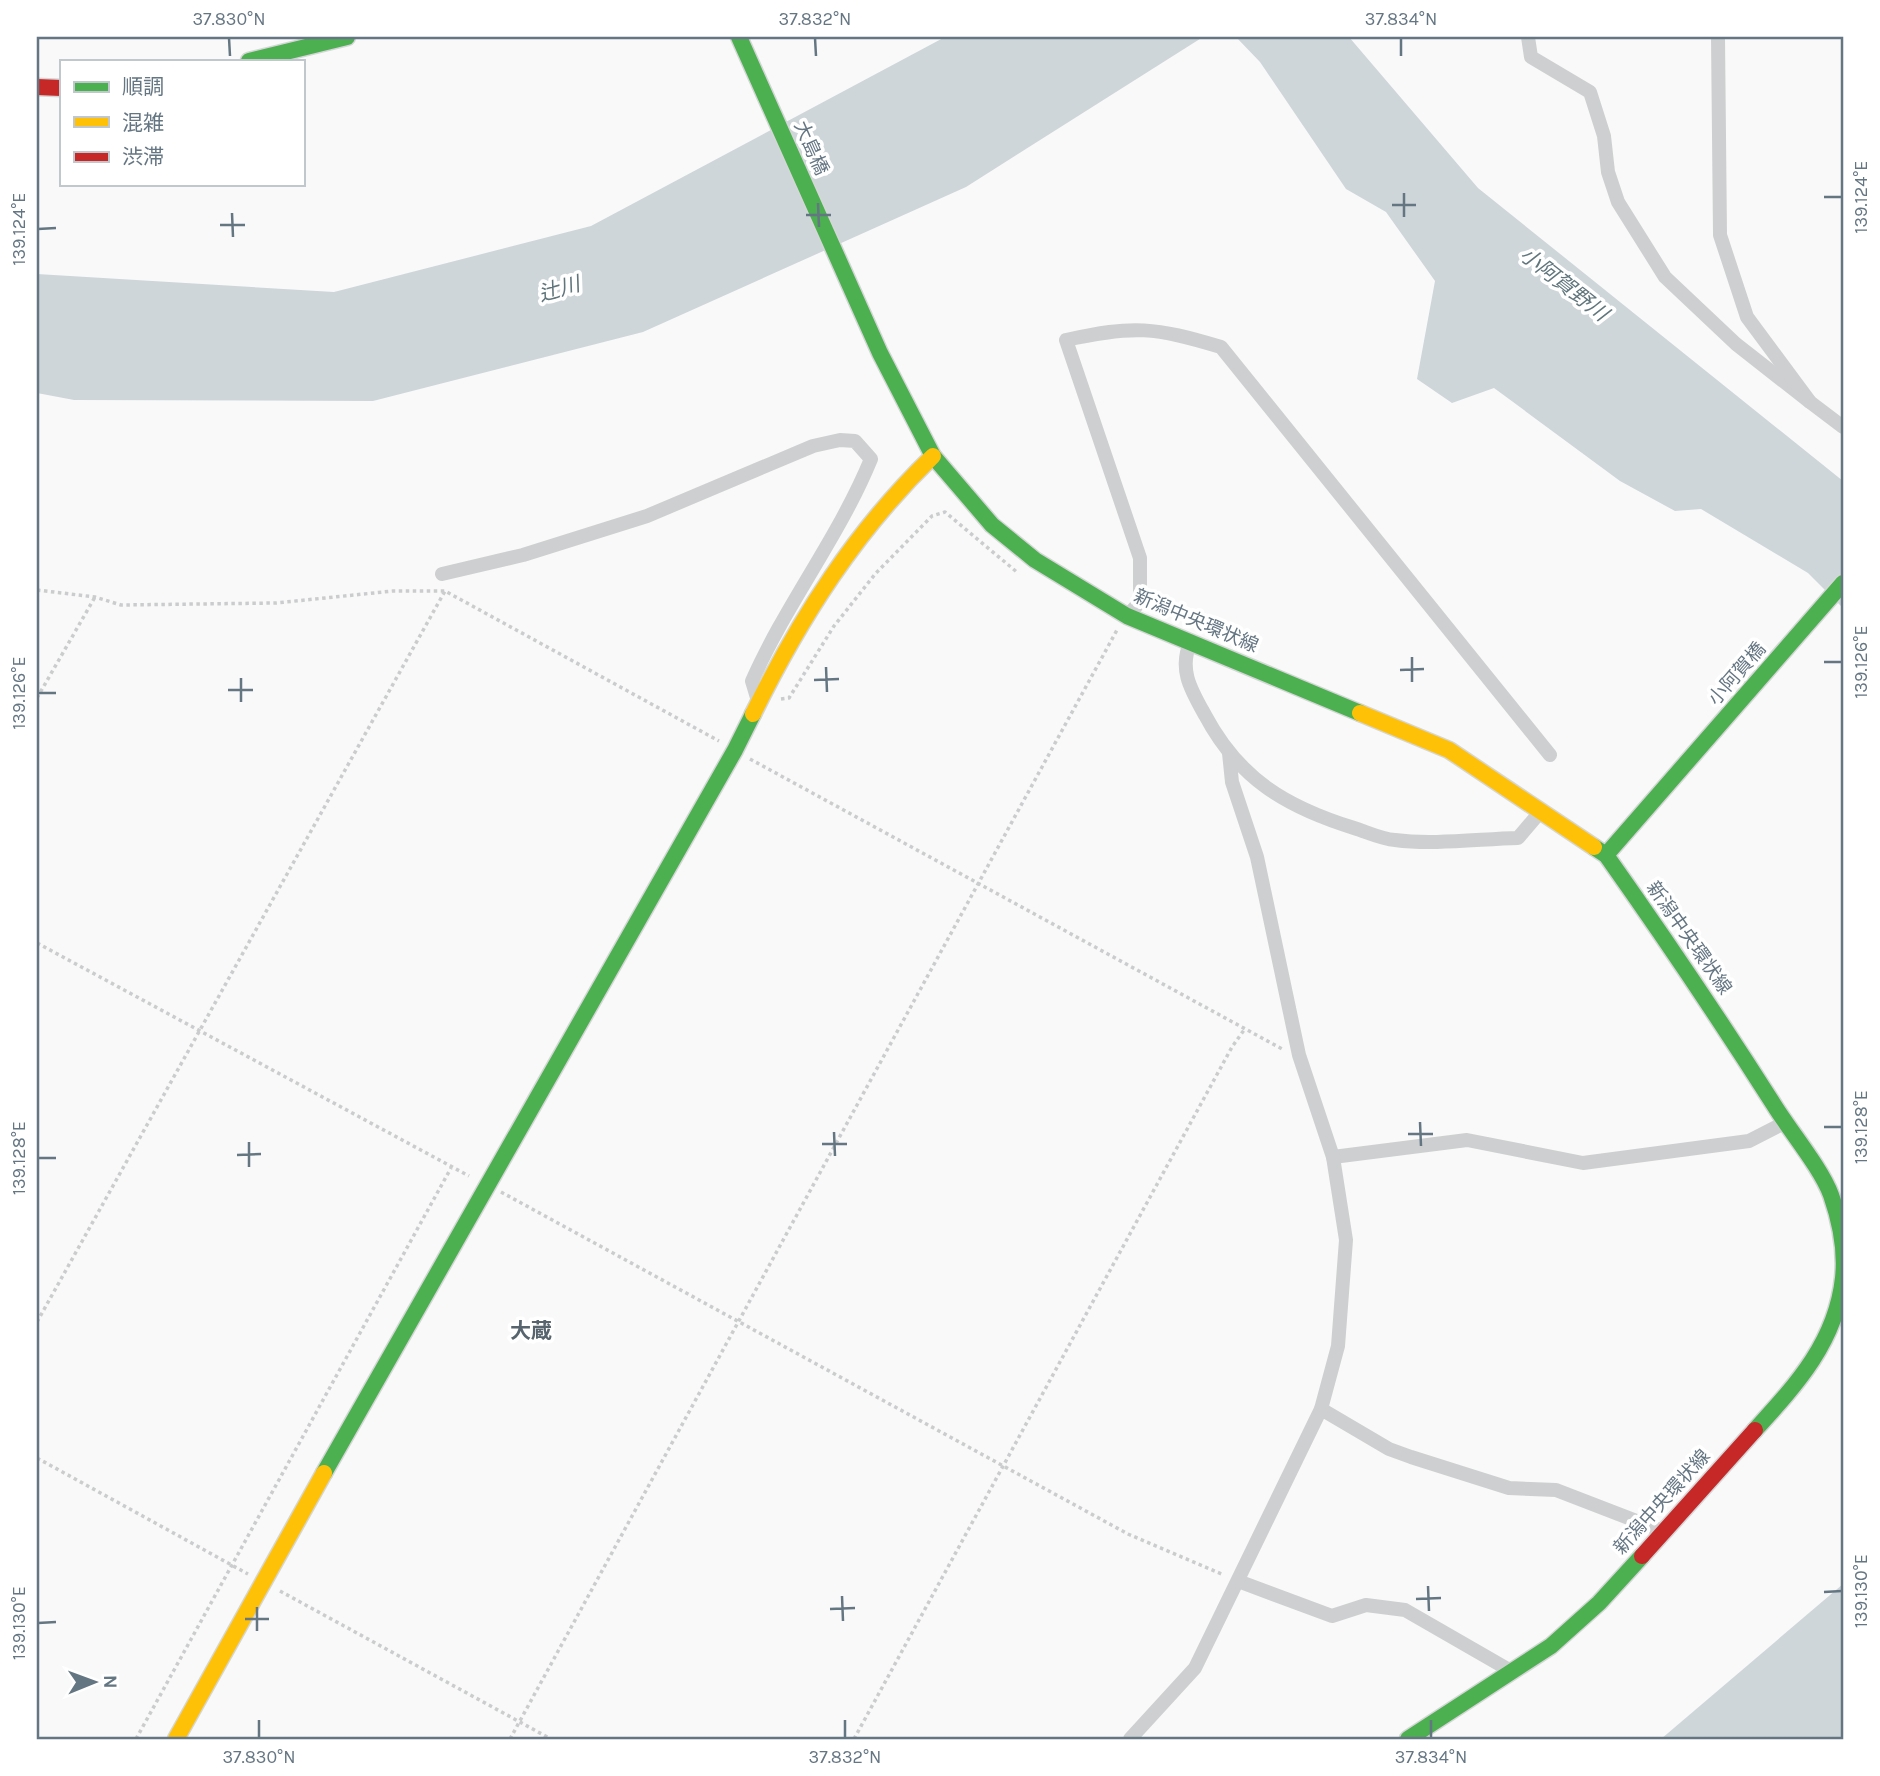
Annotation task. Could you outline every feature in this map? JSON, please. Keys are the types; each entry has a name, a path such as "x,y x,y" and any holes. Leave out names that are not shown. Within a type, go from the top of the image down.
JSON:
{"main road":[{"path":"253,60 347,37"},
{"name":"大島橋","path":"739,37 880,353"},
{"path":"37,87 60,88"},
{"name":"新潟中央環状線","path":"880,353 933,456 992,525 1035,560 1127,616 1449,750 1606,855 1702,991 1830,1194 1843,1241 1843,1277 1837,1310 1823,1347 1791,1390 1599,1603 1551,1646 1408,1739"},
{"path":"176,1739 262,1580 734,750 758,701 824,586 876,515 933,456"},
{"name":"小阿賀橋","path":"1606,855 1843,583"}],"street":[{"path":"1528,37 1531,57 1590,92 1604,136 1608,172 1618,202 1665,277 1736,344 1843,427"},
{"path":"1718,37 1720,234 1747,317 1810,402"},
{"path":"1127,616 1140,602 1140,558 1066,340 1126,328 1168,331 1221,347 1550,755"},
{"path":"442,574 523,555 635,520 813,446 839,440 855,441 871,459 858,490 768,646 752,681 758,701"},
{"path":"1191,641 1184,657 1185,675 1216,736 1247,774 1280,797 1325,819 1394,840 1518,838 1541,811"},
{"path":"1130,1739 1195,1668 1321,1409 1338,1346 1346,1240 1334,1157 1299,1055 1257,857 1232,782 1229,753"},
{"path":"1334,1157 1467,1140 1583,1163 1749,1141 1784,1123"},
{"path":"1321,1409 1411,1457 1509,1488 1556,1490 1665,1532"},
{"path":"1238,1581 1332,1616 1366,1605 1405,1611 1511,1671"}],"path":[{"path":"758,701 789,698 834,626 876,573 932,516 945,512 1003,564 1026,578"},
{"path":"37,590 95,597 121,606 276,603 393,591 445,591 715,738"},
{"path":"37,1322 445,591"},
{"path":"37,698 95,597"},
{"path":"510,1739 981,883 1102,652 1127,616"},
{"path":"734,750 981,883 1244,1030 1285,1051 1299,1055"},
{"path":"37,943 451,1168 486,1184 740,1320 1001,1467 1128,1534 1238,1581"},
{"path":"854,1739 1001,1467 1244,1030"},
{"path":"136,1739 451,1168"},
{"path":"37,1458 233,1567"},
{"path":"262,1580 551,1739"}],"water":[{"name":"辻川","path":"945,37 1203,37 966,187 643,332 373,401 74,400 37,393 37,274 334,292 591,226"},
{"name":"小阿賀野川","path":"1236,37 1349,37 1478,188 1843,481 1843,608 1808,573 1701,509 1675,511 1620,481 1494,388 1452,403 1417,379 1435,281 1386,212 1346,189 1260,62"},
{"path":"1843,1584 1843,1739 1661,1739"}],"traffic: fast":[{"path":"253,60 347,37"},
{"path":"739,37 880,353 933,456 992,525 1035,560 1127,616 1360,713"},
{"path":"1606,855 1843,583"},
{"path":"324,1473 753,714"},
{"path":"1594,847 1606,855 1628,886 1813,1162 1831,1195 1837,1215 1842,1236 1844,1267 1839,1301 1832,1322 1812,1361 1755,1430"},
{"path":"1408,1739 1551,1646 1599,1603 1642,1556"}],"traffic: slow":[{"path":"753,714 790,644 832,577 879,514 933,456"},
{"path":"1360,713 1449,750 1594,847"},
{"path":"176,1739 324,1473"}],"traffic: jam":[{"path":"37,87 60,88"},
{"path":"1642,1556 1755,1430"}],"district":[{"name":"大蔵","path":"531,1331"}]}
